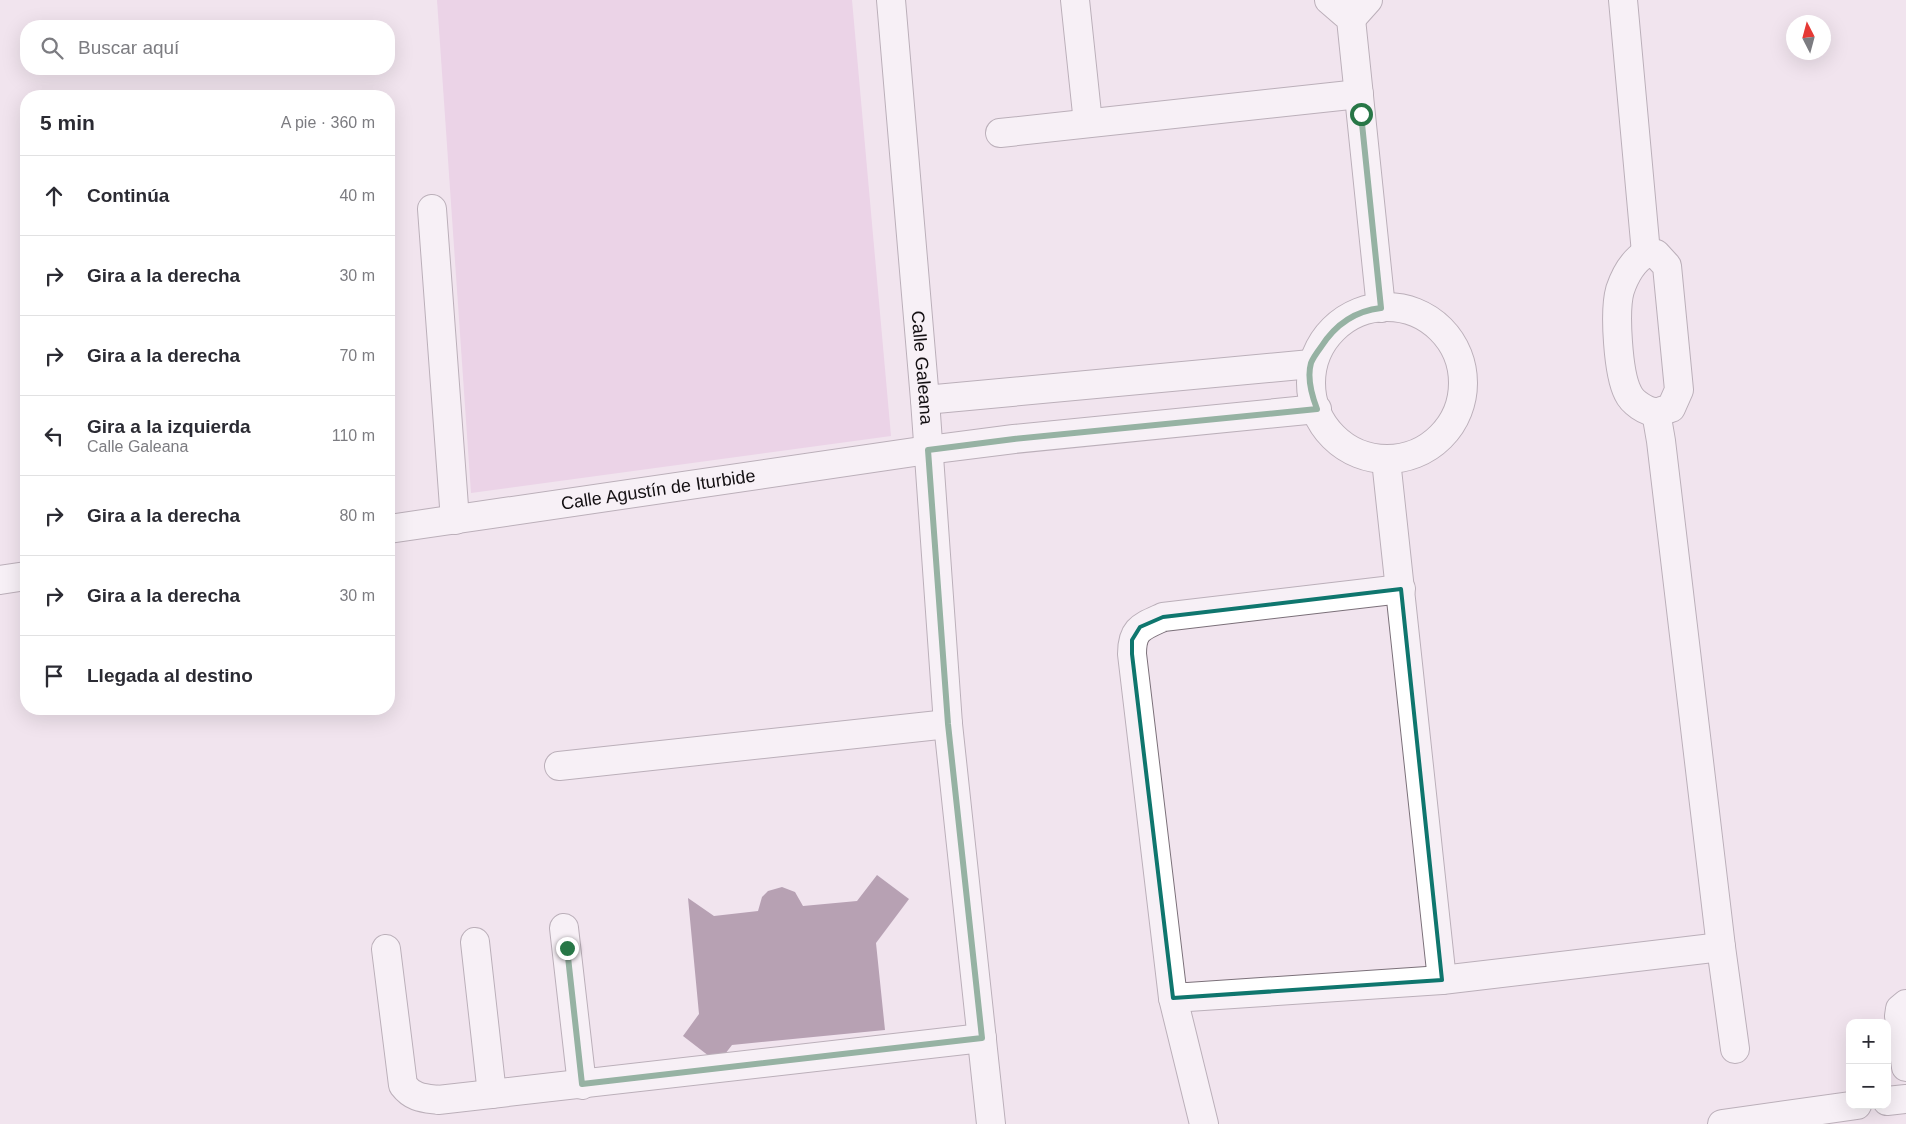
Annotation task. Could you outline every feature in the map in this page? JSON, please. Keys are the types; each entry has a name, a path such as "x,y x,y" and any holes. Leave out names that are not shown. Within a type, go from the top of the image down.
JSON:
{"street":[{"name":"Calle Galeana","path":"891,0 925,400 948,724 991,1124"},
{"path":"1076,0 1088,123"},
{"path":"1329,0 1360,9 1359,94 1381,308"},
{"path":"1623,0 1646,253"},
{"path":"1000,132 1359,94"},
{"path":"432,209 455,520"},
{"path":"1646,253 1656,254 1667,266 1679,390 1671,408 1656,412 1639,406 1628,393 1619,352 1618,320 1620,291 1636,260 1646,253"},
{"path":"1381,308 1410,310 1430,320 1446,334 1458,353 1463,374 1463,396 1457,416 1445,434 1428,448 1408,457 1386,460 1364,456 1345,447 1329,432 1311,393 1311,364 1330,332 1347,319 1367,310 1381,308"},
{"path":"925,400 1311,364"},
{"name":"Calle Agustín de Iturbide","path":"395,528 928,450 1014,439 1317,409"},
{"path":"1656,412 1735,1050"},
{"path":"1386,460 1442,980"},
{"path":"0,580 20,577"},
{"path":"1204,1124 1173,998 1133,664 1132,640 1140,627 1163,617 1401,589"},
{"path":"559,766 948,724"},
{"path":"564,928 582,1084"},
{"path":"475,942 492,1094"},
{"path":"1173,998 1442,980 1721,947"},
{"path":"386,949 403,1085 410,1094 438,1100 982,1038"},
{"path":"1906,1004 1900,1009 1899,1016 1906,1068"},
{"path":"1891,1100 1906,1098"},
{"path":"1722,1124 1846,1107"}],"highlighted area":[{"path":"1401,589 1442,980 1173,998 1132,654 1132,640 1140,627 1163,617"}],"shaded area":[{"path":"437,0 852,0 891,436 471,493"}],"building":[{"path":"877,875 909,899 876,943 885,1030 732,1045 718,1063 683,1036 699,1014 688,898 714,916 758,911 762,897 768,891 782,887 795,892 803,906 857,901"}],"route":[{"path":"567,948 582,1084 982,1038 948,724 928,450 1014,439 1317,409 1311,393 1311,364 1330,332 1347,319 1367,310 1381,308 1361,114"}]}
